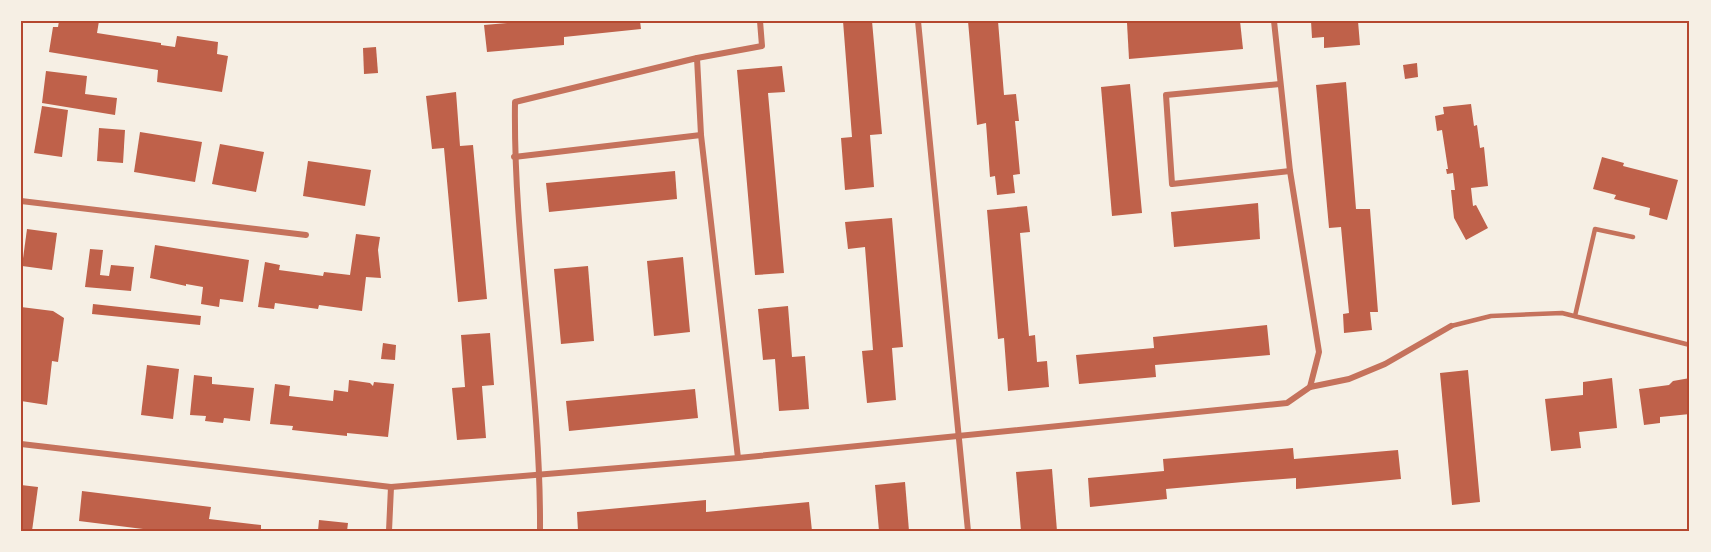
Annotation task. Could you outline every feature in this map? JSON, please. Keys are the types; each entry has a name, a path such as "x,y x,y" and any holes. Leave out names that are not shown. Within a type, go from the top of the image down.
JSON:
{"street":[{"path":"540,531 540,474 514,157 515,102 697,58 762,46 760,21"},
{"path":"918,21 968,531"},
{"path":"1274,21 1290,171 1319,352 1310,387"},
{"path":"697,58 701,135 738,458"},
{"path":"1280,84 1166,95 1172,184 1290,171"},
{"path":"514,157 701,135"},
{"path":"21,201 306,235"},
{"path":"21,444 391,487 958,438 1287,403 1310,387 1349,379 1385,364 1451,326"},
{"path":"389,531 391,487"}],"lane":[{"path":"1575,316 1595,229 1633,237"},
{"path":"1451,326 1491,316 1562,313 1690,345"}],"building":[{"path":"59,21 99,21 97,33 175,47 177,36 218,42 217,54 228,56 222,92 157,82 158,70 49,52 53,27 58,27"},
{"path":"530,21 640,21 641,29 564,37 564,45 487,52 484,25"},
{"path":"843,21 872,21 882,134 870,135 874,187 845,190 841,138 852,137"},
{"path":"968,21 998,21 1004,95 1016,94 1019,121 1015,121 1020,174 1013,175 1015,193 997,195 995,176 990,177 986,123 977,125"},
{"path":"1240,21 1243,49 1129,59 1127,23"},
{"path":"1311,21 1358,21 1360,45 1324,48 1324,37 1312,38"},
{"path":"376,47 378,73 364,74 363,48"},
{"path":"1417,63 1418,77 1405,79 1403,65"},
{"path":"782,66 785,92 768,93 784,273 755,275 737,70"},
{"path":"46,71 87,76 85,94 117,98 115,115 42,103"},
{"path":"1346,82 1356,209 1370,209 1378,312 1370,312 1372,330 1344,333 1343,314 1349,313 1341,227 1329,228 1316,85"},
{"path":"1130,84 1142,213 1112,216 1101,87"},
{"path":"456,92 460,146 473,145 487,299 458,302 444,148 432,149 426,96"},
{"path":"1471,104 1480,148 1484,147 1488,186 1471,188 1473,206 1476,205 1488,228 1466,240 1454,218 1451,190 1455,190 1453,173 1447,174 1442,130 1437,131 1435,116 1444,114 1443,107"},
{"path":"42,106 68,110 62,157 34,153"},
{"path":"99,128 125,130 123,163 97,161"},
{"path":"140,132 202,142 195,182 134,172"},
{"path":"220,144 264,152 256,192 212,184"},
{"path":"1602,157 1624,163 1623,166 1678,180 1667,220 1649,215 1650,208 1614,199 1616,195 1593,189"},
{"path":"308,161 371,170 365,206 303,196"},
{"path":"675,171 677,199 549,212 546,183"},
{"path":"1258,203 1260,239 1174,247 1171,212"},
{"path":"1027,206 1030,232 1020,233 1029,336 1035,335 1037,362 1047,361 1049,387 1008,391 1004,338 998,339 987,210"},
{"path":"892,218 903,347 892,348 896,400 867,403 862,351 873,350 865,247 848,249 845,222"},
{"path":"27,229 57,233 52,270 22,266"},
{"path":"356,234 380,237 378,250 381,278 366,277 362,311 319,305 318,309 275,303 274,309 258,307 265,262 280,265 279,270 323,276 324,272 350,275"},
{"path":"155,245 249,260 243,302 220,299 219,307 201,304 203,287 186,284 186,286 150,278"},
{"path":"90,249 103,250 100,275 109,276 111,265 134,267 131,291 85,287"},
{"path":"683,257 690,332 654,336 647,261"},
{"path":"588,266 594,341 561,344 554,269"},
{"path":"93,304 201,316 200,325 92,314"},
{"path":"788,306 792,357 805,356 809,409 779,411 775,359 763,360 758,309"},
{"path":"21,307 53,311 64,318 58,362 52,361 47,405 21,401"},
{"path":"1267,325 1270,355 1155,365 1156,377 1079,384 1076,355 1154,348 1153,337"},
{"path":"490,333 494,385 482,386 486,438 457,440 452,388 465,387 461,335"},
{"path":"383,343 396,345 395,360 381,359"},
{"path":"147,365 179,369 173,419 141,415"},
{"path":"1468,370 1480,502 1452,505 1440,373"},
{"path":"194,375 212,377 212,384 254,388 250,421 224,418 223,423 205,421 206,416 190,415"},
{"path":"1612,378 1617,428 1579,432 1581,448 1551,451 1545,399 1583,395 1583,382"},
{"path":"1690,378 1690,414 1660,417 1660,423 1644,425 1639,389 1669,385 1673,381"},
{"path":"349,380 370,383 373,386 374,382 394,384 388,437 347,433 347,436 292,430 293,426 270,424 275,384 290,386 289,396 333,401 334,390 348,392"},
{"path":"695,389 698,418 569,431 566,401"},
{"path":"1293,448 1294,459 1398,450 1401,479 1296,489 1296,478 1243,482 1166,489 1167,499 1090,507 1088,478 1164,471 1163,459"},
{"path":"1052,469 1057,531 1021,531 1016,472"},
{"path":"905,482 909,531 879,531 875,485"},
{"path":"21,485 38,487 32,531 21,531"},
{"path":"82,491 211,507 209,519 261,525 261,531 159,531 79,521"},
{"path":"706,500 706,512 809,502 812,531 708,531 708,529 578,531 577,512"},
{"path":"319,520 348,523 347,531 318,531"}]}
